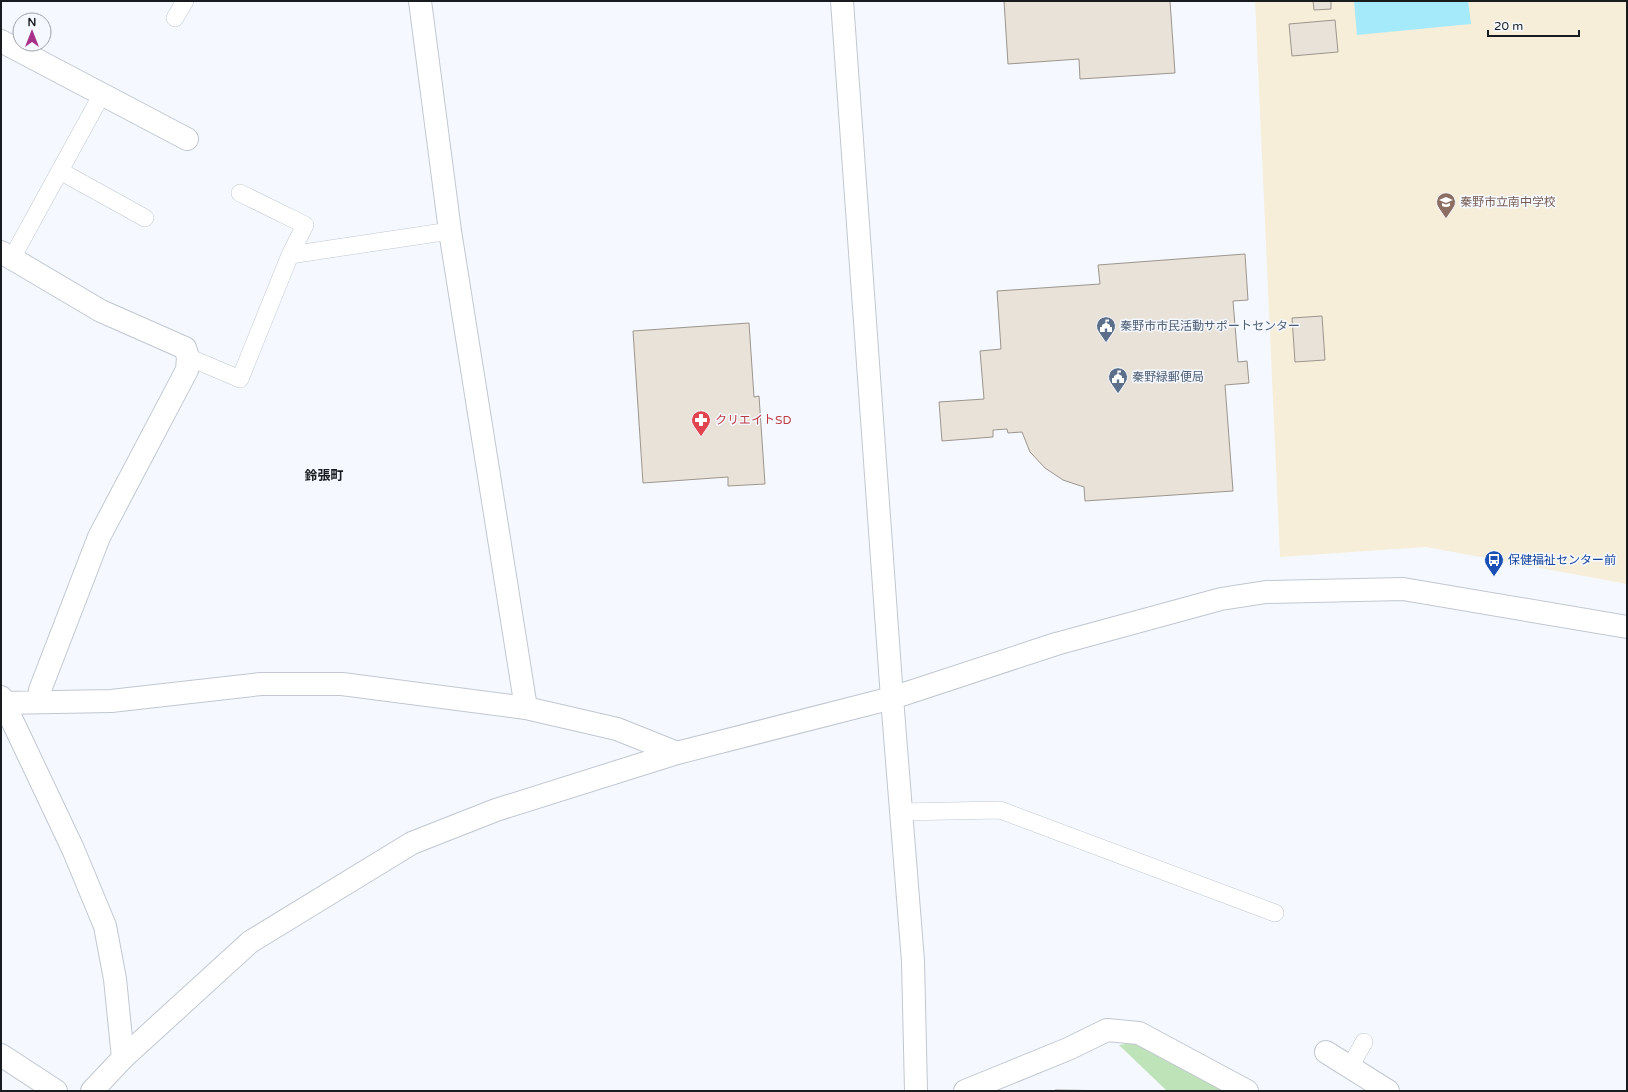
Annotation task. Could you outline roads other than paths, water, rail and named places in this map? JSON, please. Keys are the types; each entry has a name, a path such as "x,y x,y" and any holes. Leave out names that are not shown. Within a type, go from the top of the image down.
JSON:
{"street":[{"path":"420,1 450,232 526,708"},
{"path":"842,1 900,812 913,961 916,1091"},
{"path":"1,41 187,139"},
{"path":"7,255 101,310 185,348 188,357 187,370 99,537 40,690 40,702"},
{"path":"92,1091 123,1058 250,942 412,843 496,810 677,753 892,698 1056,644 1221,599 1266,592 1403,588 1627,627"},
{"path":"123,1058 116,979 105,926 73,849 2,702 110,701 262,684 342,684 526,708 617,729 677,753"},
{"path":"965,1091 1068,1049 1107,1030 1139,1033 1247,1091"},
{"path":"1326,1052 1388,1091"},
{"path":"1,1055 56,1091"}],"lane":[{"path":"175,18 185,1"},
{"path":"7,255 60,170 102,94"},
{"path":"60,170 145,218"},
{"path":"188,357 240,379 290,255 305,225 240,193"},
{"path":"290,255 450,232"},
{"path":"900,812 1000,810 1275,913"},
{"path":"1350,1067 1364,1042"}],"water":[{"path":"1354,1 1468,1 1471,24 1357,35"}],"place":[{"name":"秦野市立南中学校","path":"1446,219"},
{"name":"秦野市市民活動サポートセンター","path":"1106,343"},
{"name":"秦野緑郵便局","path":"1118,394"},
{"name":"クリエイトSD","path":"701,437"},
{"name":"保健福祉センター前","path":"1494,577"}],"district":[{"name":"鈴張町","path":"324,476"}]}
